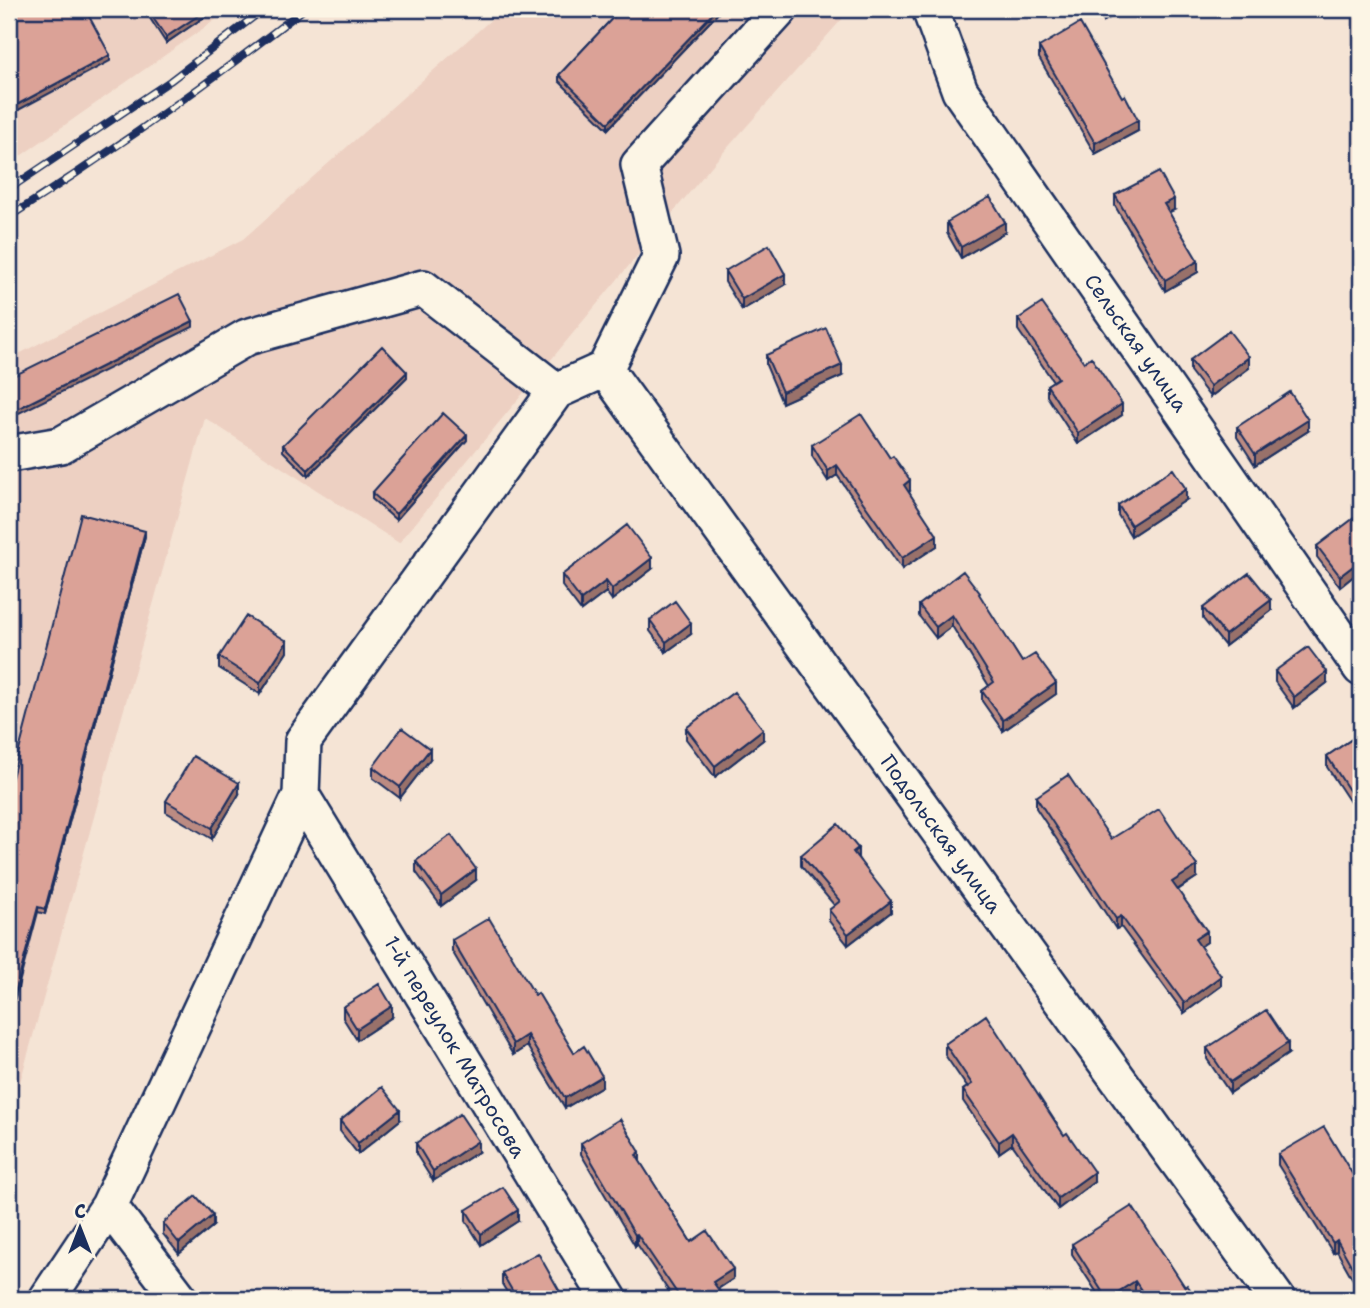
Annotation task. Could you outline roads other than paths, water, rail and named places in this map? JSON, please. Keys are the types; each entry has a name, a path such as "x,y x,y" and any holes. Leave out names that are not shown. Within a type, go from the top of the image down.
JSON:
{"street":[{"path":"47,1299 109,1206 301,795 303,741 556,391 605,369 661,256 639,165 780,9"},
{"name":"Сельская улица","path":"930,9 960,91 1361,668"},
{"path":"9,454 61,445 247,337 424,288 556,391"},
{"name":"Подольская улица","path":"605,369 1277,1299"},
{"name":"1-й переулок Матросова","path":"301,795 608,1299"},
{"path":"109,1206 180,1299"}],"railway":[{"path":"9,189 170,81 264,9"},
{"path":"9,217 159,117 304,9"}]}
